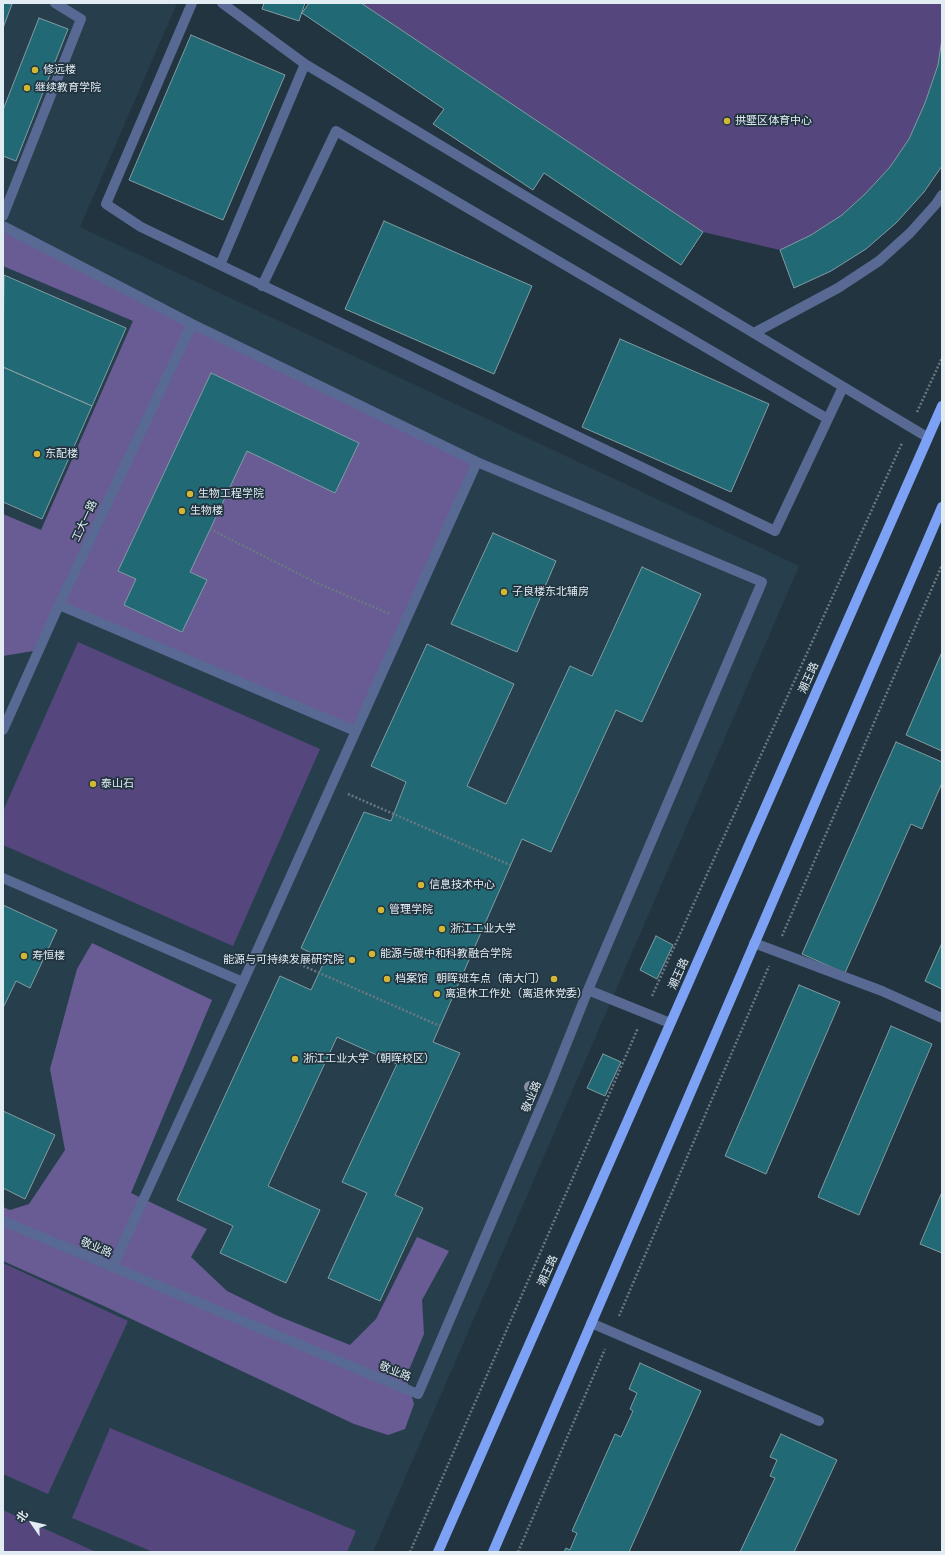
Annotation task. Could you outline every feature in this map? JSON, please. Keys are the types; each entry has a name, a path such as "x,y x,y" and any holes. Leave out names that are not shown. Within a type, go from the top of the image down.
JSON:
{"main road":[{"name":"潮王路","path":"438,1552 927,437 942,406"},
{"path":"493,1552 754,943 939,522 942,507"}],"street":[{"path":"3,216 81,19 55,3"},
{"path":"192,3 106,204 141,227 775,531 843,387"},
{"path":"222,3 305,64 927,437"},
{"path":"220,266 305,64"},
{"path":"262,286 336,131 828,418"},
{"path":"754,333 838,288 879,261 910,233 936,204 942,195"},
{"path":"3,226 192,324 477,462 762,582 588,990 670,1023"},
{"name":"工大一路","path":"3,730 59,604 192,324"},
{"path":"112,1268 243,982 477,462"},
{"path":"59,604 355,731"},
{"path":"3,878 243,982"},
{"path":"754,943 882,991 942,1018"},
{"name":"敬业路","path":"3,1221 112,1268 418,1394 548,1090 588,990"},
{"path":"591,1323 819,1421"}],"path":[{"path":"410,1552 645,1012 942,358"},
{"path":"210,529 317,582 405,621"},
{"path":"518,1552 942,565"},
{"path":"331,786 510,865"},
{"path":"259,946 440,1026"}],"shaded area":[{"name":"浙江工业大学（朝晖校区）","path":"3,3 177,3 80,227 799,566 373,1552 3,1552"},
{"name":"拱墅区体育中心","path":"361,3 942,3 942,39 938,65 925,103 909,139 890,167 865,194 842,215 811,235 780,250 703,232"},
{"path":"3,226 477,462 355,731 59,605 39,650 3,656 3,514 41,530 133,321 3,266"},
{"path":"78,642 320,749 233,946 3,845 3,811"},
{"path":"92,943 212,1000 131,1193 207,1229 191,1257 227,1291 278,1316 350,1345 376,1319 417,1237 449,1251 422,1300 424,1334 406,1377 414,1404 405,1429 388,1435 354,1424 106,1307 3,1261 3,1207 10,1210 29,1204 65,1150 50,1069 77,969"},
{"path":"3,1263 128,1321 48,1494 3,1474"},
{"path":"110,1428 356,1531 347,1552 153,1552 72,1518"},
{"path":"3,1510 96,1552 3,1552"}],"building":[{"path":"3,3 12,4 3,28"},
{"path":"264,3 305,3 299,21 262,9"},
{"path":"309,3 361,3 703,232 681,265 544,173 533,190 433,124 444,109 302,13"},
{"name":"修远楼","path":"39,18 68,29 16,161 3,156 3,110"},
{"path":"191,35 285,75 223,220 129,180"},
{"path":"942,39 942,166 924,192 896,223 866,249 831,271 794,288 780,250 811,235 842,215 865,194 890,167 909,139 925,103 938,65"},
{"path":"384,221 532,286 494,374 345,309"},
{"path":"4,275 126,328 92,406 3,367"},
{"path":"620,339 769,404 731,492 582,427"},
{"name":"东配楼","path":"3,367 92,406 42,519 3,502"},
{"name":"生物楼","path":"211,373 359,443 335,493 247,451 190,572 207,580 182,632 124,605 136,579 118,571"},
{"name":"子良楼东北辅房","path":"493,533 556,561 517,652 451,624"},
{"path":"642,567 701,594 642,722 616,710 551,852 522,839 433,1042 460,1053 395,1195 423,1208 380,1301 328,1278 367,1193 342,1182 397,1064 337,1037 268,1186 320,1210 286,1283 220,1253 233,1226 177,1200 280,976 311,990 325,960 301,948 364,812 391,821 406,782 371,766 427,644 514,684 467,786 506,804 570,666 592,676"},
{"path":"942,652 942,751 906,735"},
{"path":"896,742 942,762 942,783 922,829 911,824 845,973 802,954"},
{"name":"寿恒楼","path":"3,905 57,930 30,988 16,981 3,1008"},
{"path":"656,936 673,945 657,979 640,970"},
{"path":"942,943 942,989 925,981"},
{"path":"799,985 840,1002 766,1174 725,1156"},
{"path":"891,1026 932,1044 859,1215 818,1197"},
{"path":"603,1054 621,1062 605,1096 587,1088"},
{"path":"3,1111 55,1135 25,1199 3,1188"},
{"path":"942,1192 942,1253 920,1244"},
{"path":"640,1363 701,1391 629,1552 564,1552 566,1548 570,1550 577,1533 572,1531 615,1434 621,1437 633,1411 630,1409 637,1393 629,1389"},
{"path":"781,1434 837,1460 794,1552 740,1552 775,1478 770,1476 777,1460 770,1457"}],"place":[{"name":"修远楼","path":"35,70"},
{"name":"继续教育学院","path":"27,88"},
{"name":"拱墅区体育中心","path":"727,121"},
{"name":"东配楼","path":"37,454"},
{"name":"生物工程学院","path":"190,494"},
{"name":"生物楼","path":"182,511"},
{"name":"子良楼东北辅房","path":"504,592"},
{"name":"泰山石","path":"93,784"},
{"name":"信息技术中心","path":"421,885"},
{"name":"管理学院","path":"381,910"},
{"name":"浙江工业大学","path":"442,929"},
{"name":"能源与碳中和科教融合学院","path":"372,954"},
{"name":"寿恒楼","path":"24,956"},
{"name":"能源与可持续发展研究院","path":"352,960"},
{"name":"档案馆","path":"387,979"},
{"name":"朝晖班车点（南大门）","path":"554,979"},
{"name":"离退休工作处（离退休党委）","path":"437,994"},
{"name":"浙江工业大学（朝晖校区）","path":"295,1059"}]}
